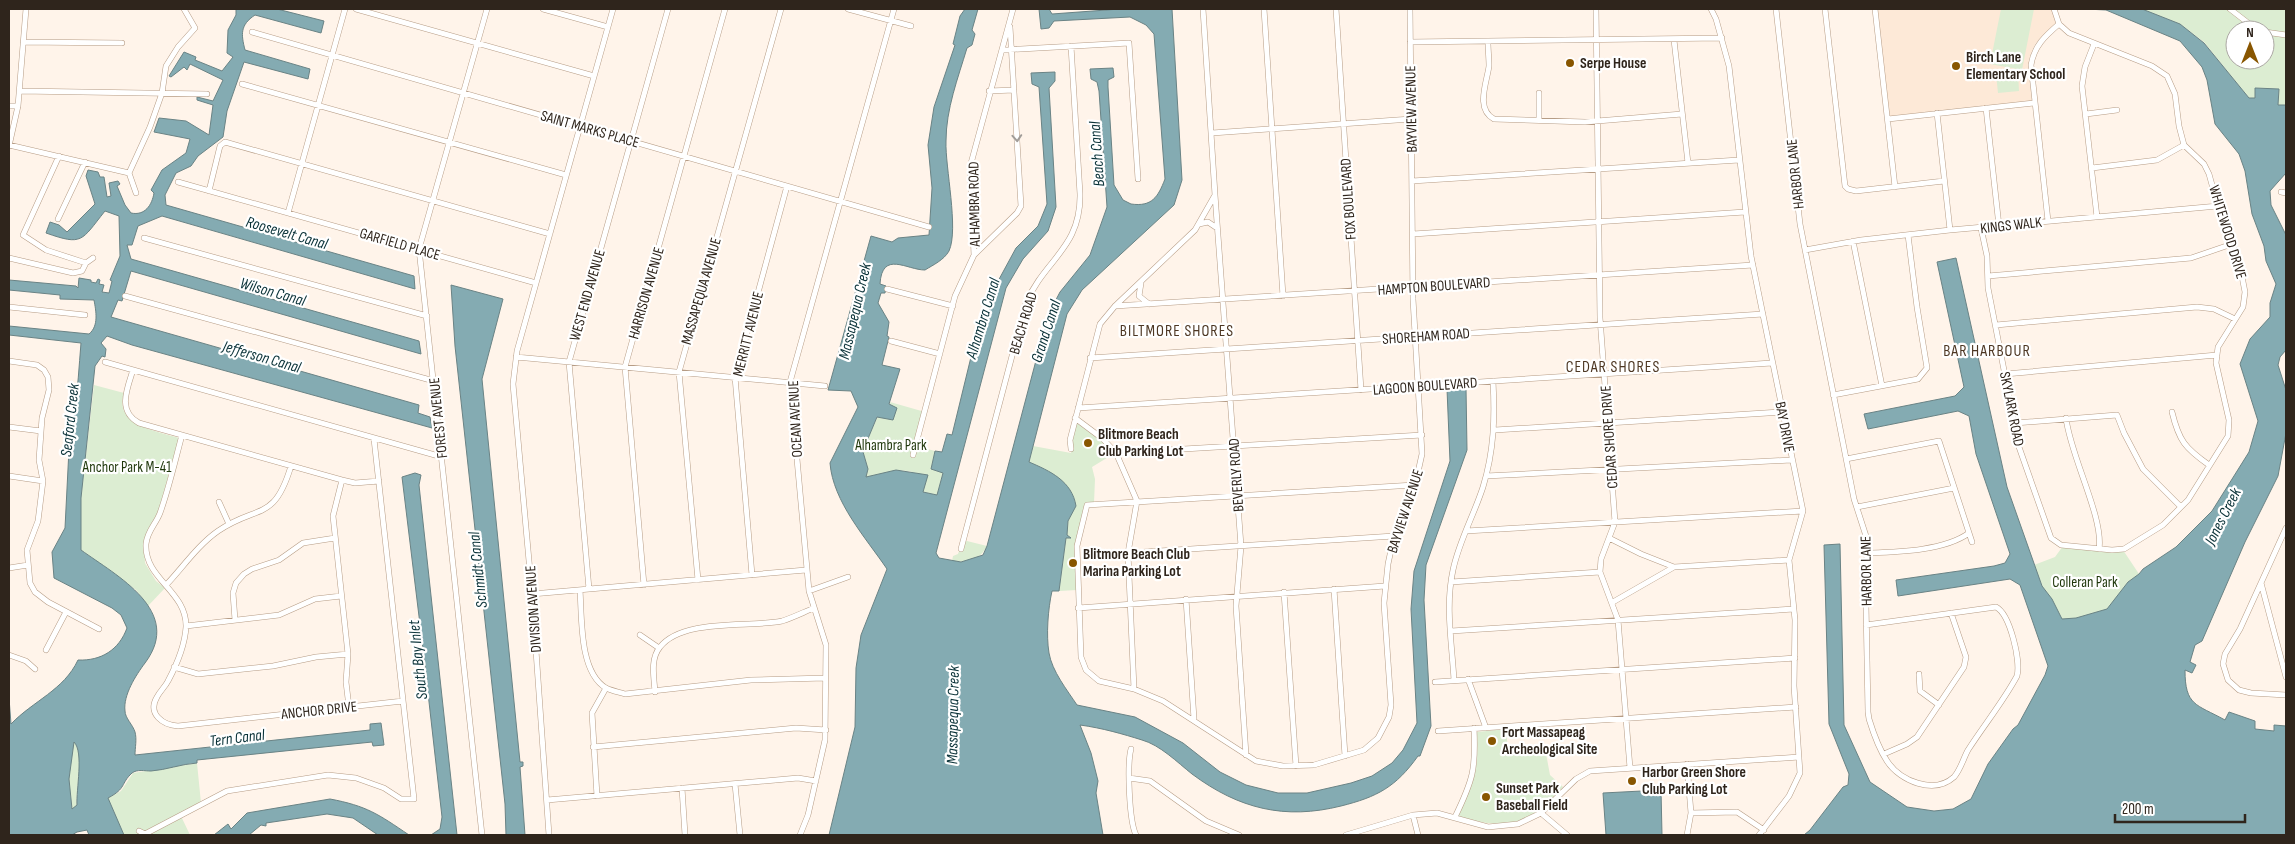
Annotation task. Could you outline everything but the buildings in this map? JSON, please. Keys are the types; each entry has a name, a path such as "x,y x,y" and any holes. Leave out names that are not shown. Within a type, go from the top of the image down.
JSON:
{"street":[{"path":"26,9 20,91 9,146 129,173"},
{"path":"136,193 129,173 150,127 162,93 166,66 178,47 195,28 184,9"},
{"path":"288,213 345,9"},
{"path":"356,9 594,76"},
{"name":"FOREST AVENUE","path":"482,835 419,249 487,9"},
{"path":"543,9 608,27"},
{"path":"613,9 516,354 569,362 825,386"},
{"name":"WEST END AVENUE","path":"589,589 569,362 668,9"},
{"name":"HARRISON AVENUE","path":"644,585 625,367 725,9"},
{"name":"MASSAPEQUA AVENUE","path":"698,580 678,372 781,9"},
{"path":"848,9 912,26"},
{"name":"OCEAN AVENUE","path":"800,835 808,815 826,730 825,678 824,638 809,591 806,570 790,382 894,9"},
{"name":"ALHAMBRA ROAD","path":"913,455 953,306 961,280 974,255 970,167 1012,9"},
{"name":"BEVERLY ROAD","path":"1204,9 1217,228 1241,546 1236,596 1246,755"},
{"path":"1264,9 1283,296"},
{"name":"FOX BOULEVARD","path":"1336,9 1361,390"},
{"name":"BAYVIEW AVENUE","path":"1137,501 1086,505 1077,546 1081,657 1086,670 1099,681 1134,689 1163,701 1194,719 1246,755 1268,764 1314,765 1361,751 1372,745 1383,732 1391,705 1385,586 1394,536 1421,462 1422,435 1413,288 1410,9"},
{"name":"CEDAR SHORE DRIVE","path":"1596,9 1600,325 1615,522 1601,559 1600,572"},
{"name":"BAY DRIVE","path":"1711,9 1722,38 1729,66 1745,212 1753,265 1791,460 1803,511 1789,560 1794,609 1796,707 1800,773 1796,785 1760,835"},
{"name":"HARBOR LANE","path":"1776,9 1800,224 1846,459 1857,508 1866,531 1868,553 1866,625 1868,712 1871,724 1890,766 1918,784 1935,785 1946,782 1960,769 1967,752 2017,676 2020,668 2018,656 2001,610 1996,607 1951,614"},
{"path":"1826,9 1845,186 1856,191 1944,181"},
{"path":"1875,9 1895,187"},
{"path":"2054,9 2059,24 2069,33 2152,66 2167,76 2175,94 2178,126 2184,146 2157,160 2092,168"},
{"path":"2230,9 2246,20"},
{"path":"974,255 1017,213 1021,206 1009,22"},
{"path":"2048,221 2031,74 2032,57 2039,42 2059,24"},
{"name":"SAINT MARKS PLACE","path":"252,32 929,227"},
{"path":"1410,42 1722,38"},
{"path":"1674,40 1688,163"},
{"path":"24,42 122,42"},
{"path":"1488,42 1489,67 1485,81 1484,98 1486,112 1494,119 1539,119 1559,122 1682,114"},
{"path":"1002,50 1128,43 1138,179"},
{"path":"2094,44 2082,77 2097,217"},
{"name":"BEACH ROAD","path":"961,549 1026,304 1042,275 1069,243 1079,217 1080,194 1070,46"},
{"path":"242,84 566,175"},
{"path":"989,91 1014,90"},
{"path":"20,91 207,94"},
{"path":"1539,93 1539,119"},
{"path":"1888,119 2034,103"},
{"path":"9,106 18,106"},
{"path":"1986,108 1999,226"},
{"path":"2086,114 2117,110"},
{"path":"1936,114 1950,230"},
{"path":"1212,132 1411,119"},
{"path":"208,191 223,143 550,234"},
{"name":"WHITEWOOD DRIVE","path":"2099,549 2120,550 2131,546 2163,525 2191,496 2225,442 2230,429 2216,372 2217,355 2223,337 2242,307 2245,292 2238,256 2225,232 2207,169 2184,146"},
{"path":"60,156 23,234 46,250 86,263"},
{"path":"1412,181 1739,160"},
{"path":"58,218 85,162"},
{"name":"GARFIELD PLACE","path":"178,182 536,283"},
{"name":"MERRITT AVENUE","path":"752,575 735,377 788,186"},
{"path":"1071,449 1070,440 1075,418 1100,324 1115,306 1141,283 1199,224 1215,195"},
{"name":"KINGS WALK","path":"1805,250 1950,230 2218,206"},
{"path":"1413,234 1745,212"},
{"path":"1199,224 1208,222 1217,228"},
{"name":"SKYLARK ROAD","path":"1981,228 1987,256 1988,276 1996,326 2022,458 2051,538 2061,545 2099,549"},
{"path":"1833,395 1918,379 1923,376 1927,368 1908,235"},
{"path":"144,238 427,316"},
{"path":"1853,242 1882,386"},
{"path":"1988,276 2191,258 2232,244"},
{"path":"9,258 73,273 82,271 86,263 93,258"},
{"name":"HAMPTON BOULEVARD","path":"1115,306 1753,265"},
{"path":"1141,283 1139,296 1149,304"},
{"path":"887,289 953,306"},
{"path":"126,296 434,381"},
{"path":"9,306 85,315"},
{"path":"1996,326 2197,307 2214,308 2235,319"},
{"name":"SHOREHAM ROAD","path":"1090,358 1763,314"},
{"path":"891,341 940,354"},
{"name":"DIVISION AVENUE","path":"516,354 513,384 532,594 549,835"},
{"path":"2005,374 2217,355"},
{"path":"9,361 37,365 44,370 48,377 48,401 41,431 39,460 43,481 38,521 27,550 30,583 35,592 66,612 99,629"},
{"path":"105,362 374,439 442,456"},
{"name":"LAGOON BOULEVARD","path":"1078,408 1772,363"},
{"path":"133,370 125,399 130,416 139,423 342,480 355,483 379,481"},
{"path":"1454,680 1449,607 1451,582 1457,555 1486,476 1494,430 1492,381"},
{"path":"1494,430 1782,412"},
{"path":"2172,412 2182,442 2190,452 2210,465"},
{"path":"2015,422 2117,414 2124,434 2143,469 2181,507"},
{"path":"1075,418 1103,439 1116,453 1137,501 1128,553 1134,689"},
{"path":"2066,418 2069,443 2099,529 2099,549"},
{"path":"9,427 41,431"},
{"path":"182,435 160,512 150,529 146,544 151,568 157,577 167,584 181,607 186,626 279,615 315,599 341,596"},
{"path":"1116,453 1234,448 1422,435"},
{"path":"142,833 228,791 328,775 356,778 384,788 401,799 414,799 374,439"},
{"path":"1846,459 1936,441 1940,442 1972,542"},
{"path":"1486,476 1791,460"},
{"path":"167,584 210,537 229,524 257,513 274,503 284,490 291,466"},
{"path":"9,476 43,481"},
{"path":"342,480 333,516 348,654 346,682 349,707"},
{"path":"1137,501 1414,485"},
{"path":"1857,508 1954,488"},
{"path":"220,502 229,524"},
{"path":"1466,531 1803,511"},
{"path":"2286,528 2240,629 2225,654 2224,670 2232,685 2244,692 2286,695"},
{"path":"1868,553 1892,552 1943,545 1960,539 1969,533"},
{"path":"1128,553 1394,536"},
{"path":"235,620 233,593 236,583 244,574 252,569 279,560 303,543 335,538"},
{"path":"1609,538 1641,554 1674,567 1789,560"},
{"path":"2278,543 2286,540"},
{"path":"9,568 28,565"},
{"path":"1613,602 1674,567"},
{"path":"532,594 806,570"},
{"path":"1451,582 1600,572 1613,602 1618,620 1630,768"},
{"path":"809,591 848,577"},
{"path":"2261,582 2286,676"},
{"path":"1078,608 1385,586"},
{"path":"1334,589 1345,756"},
{"path":"580,590 586,661 593,675 606,688 625,694 751,680 825,678"},
{"path":"1284,592 1296,766"},
{"path":"1186,600 1194,719"},
{"path":"655,692 653,665 659,648 670,637 686,630 782,621 814,608"},
{"path":"1451,631 1794,609"},
{"path":"46,650 66,612"},
{"path":"1866,625 1951,614 1966,661 1960,674 1914,740 1884,754"},
{"name":"ANCHOR DRIVE","path":"186,626 174,668 154,706 158,718 168,726 403,701"},
{"path":"640,636 659,648"},
{"path":"174,668 198,674 273,666 316,657 348,654"},
{"path":"9,655 26,661 35,669"},
{"path":"1435,682 1795,658"},
{"path":"1920,674 1920,691 1939,705"},
{"path":"1468,679 1486,728"},
{"path":"598,796 592,713 606,688"},
{"path":"1438,731 1796,707"},
{"path":"593,747 796,728 826,730"},
{"path":"1455,817 1470,786 1474,772 1474,728"},
{"path":"1131,749 1128,760 1129,778 1132,824 1136,835"},
{"path":"1346,835 1364,833 1414,815 1437,813 1455,817 1472,824 1499,827 1518,824 1541,813 1571,783 1586,773 1630,768 1800,757"},
{"path":"1687,835 1691,813 1688,764"},
{"path":"546,800 798,778 816,781"},
{"path":"1129,778 1150,781 1206,821 1239,835"},
{"path":"735,784 740,835"},
{"path":"682,788 685,835"},
{"path":"1691,813 1737,812 1764,830"},
{"path":"1541,813 1567,835"},
{"path":"1414,815 1418,835"}],"shaded area":[{"name":"Birch Lane Elementary School","path":"1876,9 2052,9 2056,24 2035,44 2029,60 2032,102 1888,118"}],"green space":[{"path":"2001,9 2034,9 2022,70 1990,64"},
{"path":"2142,9 2286,9 2286,105 2278,105 2279,89 2255,88 2255,99 2249,98 2226,70 2275,70 2275,20 2225,20 2225,68 2204,42 2180,24"},
{"path":"2018,71 2019,91 1998,93 1996,74"},
{"name":"Anchor Park M-41","path":"94,385 124,393 122,404 125,413 139,425 179,438 158,513 144,540 145,563 156,581 165,588 148,606 136,590 81,550 81,498"},
{"name":"Alhambra Park","path":"890,402 925,412 916,446 935,451 931,469 943,472 937,495 923,492 915,473 908,471 896,471 865,477 868,469 861,445 867,441 878,416 892,420"},
{"path":"1076,419 1108,444 1115,453 1092,467 1095,479 1094,503 1086,504 1076,546 1077,590 1059,591 1066,538 1071,538 1066,536 1068,521 1075,506 1029,462 1033,446 1071,453"},
{"path":"963,540 987,546 981,555 973,560 952,561 953,556 958,554"},
{"name":"Colleran Park","path":"2063,546 2123,550 2139,574 2128,582 2111,612 2063,622 2055,605 2042,586 2034,565 2055,557"},
{"path":"1506,729 1508,750 1545,748 1550,775 1563,787 1538,810 1516,822 1504,824 1490,823 1457,816 1468,794 1474,776 1477,757 1477,732"},
{"path":"74,742 79,755 79,763 77,805 72,810 69,779"},
{"path":"197,763 201,803 180,814 190,835 124,835 108,798 121,791 133,773"}],"water":[{"path":"236,9 277,9 324,21 321,33 255,15 244,26 243,39 245,50 310,69 308,79 244,62 227,111 223,137 198,156 191,166 176,173 165,195 166,205 414,276 415,289 162,216 138,226 132,245 127,245 131,259 419,341 421,354 131,271 122,301 118,300 111,317 419,405 418,413 430,417 432,428 132,345 107,336 101,343 106,349 105,357 102,356 95,366 81,498 81,550 112,571 141,597 151,611 157,627 155,644 126,698 126,716 136,735 135,755 370,730 370,724 381,723 384,745 373,746 372,742 197,760 197,763 151,771 136,771 128,777 121,789 108,798 124,835 89,835 87,830 72,835 9,835 9,698 11,724 65,679 78,660 94,659 108,653 124,636 127,628 121,615 112,608 54,578 52,552 65,528 69,449 66,439 74,412 81,343 9,335 9,326 89,334 96,323 94,300 60,299 60,295 9,290 9,280 76,286 78,288 79,278 96,283 98,279 100,280 99,284 104,285 102,292 109,293 112,281 110,280 120,256 119,216 105,211 86,235 75,240 46,233 50,222 59,225 67,232 95,204 86,176 88,170 98,172 100,177 104,177 107,197 111,196 109,183 118,181 120,184 117,186 125,205 131,213 140,213 147,209 152,202 154,193 151,190 162,170 186,153 190,139 154,132 159,118 186,121 209,135 213,105 197,100 197,97 213,101 223,80 190,64 187,70 184,67 171,77 169,76 184,52 196,57 195,60 222,71 233,57 227,53 228,30 236,15","holes":["74,742 79,754 77,805 72,809 69,779"]},
{"path":"965,9 978,9 972,30 975,34 972,45 967,48 956,82 948,117 946,152 952,213 952,241 949,251 944,257 925,270 896,264 885,267 882,274 880,284 886,286 885,293 881,293 878,303 889,322 887,336 889,337 882,365 900,369 889,404 897,408 893,420 877,417 867,441 861,445 868,469 866,477 896,470 928,475 923,492 937,495 943,473 931,469 935,451 942,452 947,434 952,435 971,357 976,358 997,283 1016,248 1038,226 1047,204 1039,87 1032,84 1031,73 1055,72 1055,81 1049,88 1056,207 1048,231 1023,259 1006,288 936,553 939,558 961,562 983,555 987,546 1048,315 1060,292 1090,255 1107,207 1099,91 1097,82 1091,79 1090,69 1113,68 1114,77 1108,80 1108,87 1114,185 1123,200 1138,205 1149,202 1157,196 1165,179 1154,34 1146,25 1130,17 1054,21 1049,28 1041,29 1039,9 1049,9 1052,14 1120,9 1172,9 1182,180 1174,205 1082,290 1067,314 1029,462 1052,473 1065,483 1074,497 1076,506 1068,521 1067,535 1071,538 1066,538 1059,591 1052,591 1048,630 1049,653 1053,667 1060,680 1077,705 1135,717 1183,743 1220,772 1246,785 1278,793 1307,793 1372,776 1392,763 1403,750 1417,723 1411,609 1414,571 1450,461 1447,389 1466,388 1467,450 1426,565 1424,600 1431,726 1420,756 1402,776 1385,789 1354,803 1320,810 1301,812 1263,808 1227,796 1192,774 1149,742 1112,731 1080,725 1091,753 1098,781 1096,793 1103,835 829,835 855,727 856,668 861,635 887,569 844,506 832,477 830,463 858,407 851,391 828,390 871,236 892,242 898,238 929,235 932,188 928,145 934,107 955,45 953,44 960,16"},
{"name":"Jones Creek","path":"2086,9 2142,9 2180,24 2204,43 2249,98 2255,98 2255,88 2279,89 2278,105 2286,105 2286,173 2270,191 2271,205 2286,235 2286,350 2280,357 2278,365 2286,390 2286,433 2278,476 2245,542 2202,641 2195,645 2190,662 2196,665 2192,673 2185,670 2187,691 2190,697 2207,711 2225,720 2229,712 2255,721 2255,729 2274,731 2274,725 2286,726 2286,835 1804,835 1810,830 1843,787 1848,785 1849,774 1829,724 1824,545 1840,544 1844,725 1870,782 1907,807 1934,811 1953,809 1971,799 1988,764 2013,729 2018,725 2048,666 2020,585 2010,579 1898,596 1896,580 1994,566 2005,563 2010,554 1976,454 1969,416 1958,411 1868,429 1864,414 1955,396 1964,387 1937,262 1956,258 2007,487 2042,586 2052,599 2062,619 2076,618 2107,609 2128,582 2143,569 2176,547 2212,511 2249,452 2258,421 2240,364 2250,339 2270,317 2270,303 2276,284 2266,261 2264,246 2252,214 2245,171 2239,154 2215,124 2207,80 2202,67 2180,41 2106,10"},
{"path":"451,285 503,299 482,379 520,762 523,762 523,766 520,767 525,835 506,835 505,804 455,346"},
{"path":"415,473 421,475 419,485 457,835 431,835 440,829 442,817 428,693 425,693 425,690 428,690 402,477"},
{"path":"1661,790 1662,835 1606,835 1603,793"},
{"path":"330,799 372,812 409,835 378,835 353,818 327,814 266,823 266,826 261,825 249,835 214,835 228,824 231,829 247,813"}],"place":[{"name":"Serpe House","path":"1570,63"},
{"name":"Birch Lane Elementary School","path":"1956,66"},
{"name":"Blitmore Beach Club Parking Lot","path":"1088,443"},
{"name":"Blitmore Beach Club Marina Parking Lot","path":"1073,563"},
{"name":"Fort Massapeag Archeological Site","path":"1492,741"},
{"name":"Harbor Green Shore Club Parking Lot","path":"1632,781"},
{"name":"Sunset Park Baseball Field","path":"1486,797"}],"district":[{"name":"BILTMORE SHORES","path":"1177,330"},
{"name":"BAR HARBOUR","path":"1987,350"},
{"name":"CEDAR SHORES","path":"1613,366"}],"water label":[{"name":"Beach Canal","path":"1096,154"},
{"name":"Roosevelt Canal","path":"287,232"},
{"name":"Wilson Canal","path":"273,291"},
{"name":"Massapequa Creek","path":"854,311"},
{"name":"Alhambra Canal","path":"982,318"},
{"name":"Grand Canal","path":"1045,331"},
{"name":"Jefferson Canal","path":"262,356"},
{"name":"Seaford Creek","path":"69,420"},
{"name":"Schmidt Canal","path":"477,570"},
{"name":"South Bay Inlet","path":"417,660"},
{"name":"Massapequa Creek","path":"952,715"},
{"name":"Tern Canal","path":"237,737"}]}
